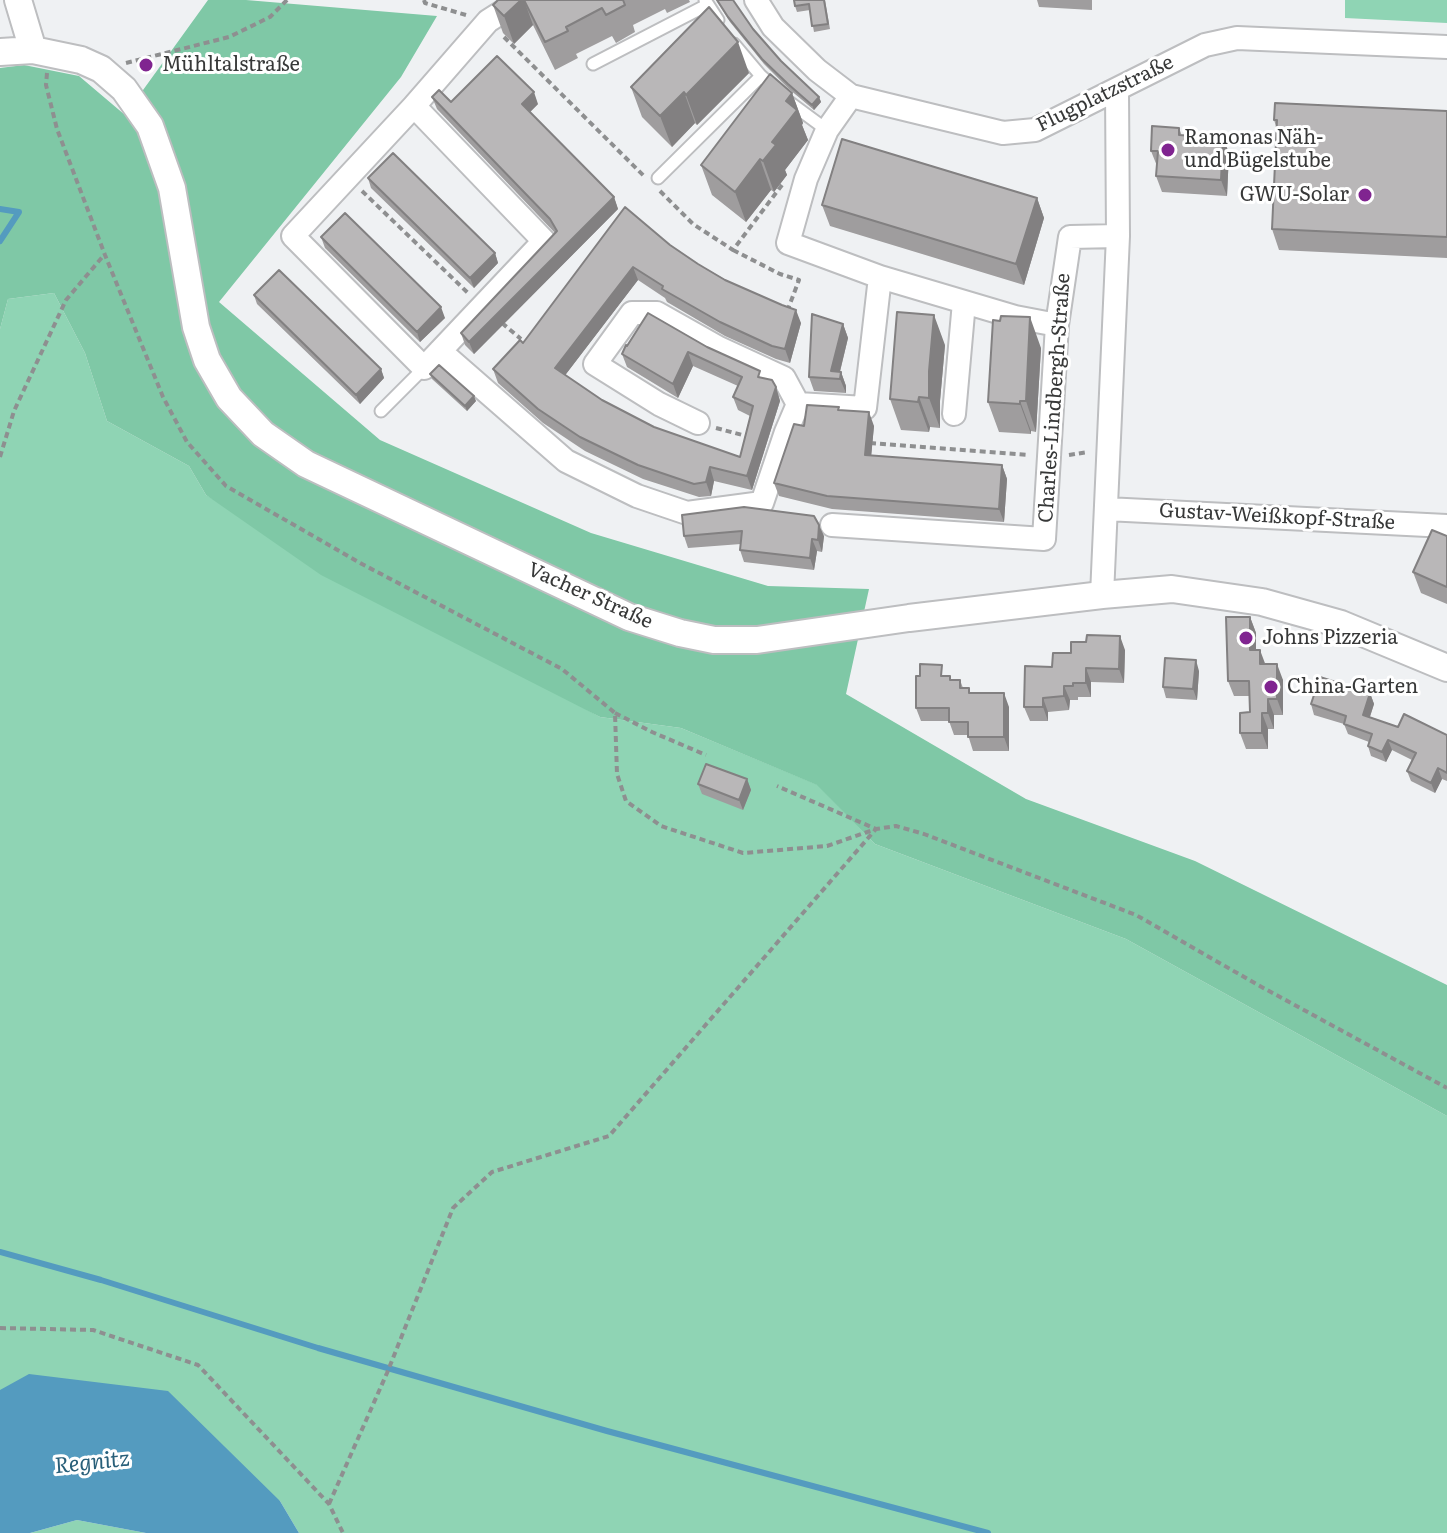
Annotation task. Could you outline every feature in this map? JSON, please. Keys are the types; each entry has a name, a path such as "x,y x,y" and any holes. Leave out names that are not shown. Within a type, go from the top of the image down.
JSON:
{"street":[{"path":"18,0 33,50"},
{"path":"414,106 544,241 424,368 293,236 488,21 521,0"},
{"name":"Flugplatzstraße","path":"756,0 773,27 817,70 851,96 1003,133 1035,130 1205,45 1237,38 1447,47"},
{"name":"Vacher Straße","path":"0,52 33,50 81,60 101,69 124,89 150,126 172,188 196,327 207,360 229,398 263,434 306,464 629,617 714,640 757,640 909,618 1172,589 1262,602 1341,624 1447,668"},
{"path":"1102,595 1118,236 1117,91"},
{"path":"851,96 827,130 806,179 788,243 880,277 1015,317 1057,325"},
{"name":"Charles-Lindbergh-Straße","path":"832,525 1044,539 1057,325 1070,237 1118,236"},
{"path":"798,404 865,408 880,277"},
{"path":"954,414 964,302"},
{"path":"698,423 659,404 595,364 632,313 657,313 719,348 784,378 798,404"},
{"path":"440,351 566,461 637,496 687,513 762,503 798,404"},
{"name":"Gustav-Weißkopf-Straße","path":"1106,509 1447,526"}],"lane":[{"path":"593,64 706,2 761,76 797,109 827,130"},
{"path":"655,182 761,76"},
{"path":"381,411 424,368"}],"path":[{"path":"101,69 229,37 270,17 287,0"},
{"path":"424,0 425,3 488,21 655,182 693,224 733,250 780,274 799,280 788,309"},
{"path":"137,60 146,65"},
{"path":"733,250 793,170 806,179"},
{"path":"348,177 483,307 521,339"},
{"path":"0,457 14,411 66,300 105,255"},
{"path":"698,423 751,437"},
{"path":"865,442 1051,457 1109,449"},
{"path":"615,713 706,755"},
{"path":"617,774 626,801 661,826 743,853 827,846 876,829 896,826 924,834 1136,915 1447,1088"},
{"path":"777,786 876,829"},
{"path":"329,1504 387,1373 453,1208 492,1172 609,1136 876,829"},
{"path":"0,1328 93,1330 198,1365 329,1504 343,1533"}],"green space":[{"path":"208,0 246,0 437,16 401,77 219,302 380,440 591,533 768,586 869,589 846,694 1026,799 1195,861 1447,985 1447,1116 1126,939 875,844 817,785 681,728 600,717 321,575 206,495 189,466 107,421 85,353 54,293 8,299 0,329 0,68 24,65 79,76 125,115"},
{"path":"1345,0 1447,0 1447,23 1345,18"},
{"path":"54,293 85,353 107,421 189,466 206,495 600,717 681,728 818,785 875,844 1126,939 1447,1116 1447,1533 299,1533 280,1501 0,1390 0,329 8,299"},
{"path":"77,1520 146,1533 30,1533"}],"water":[{"name":"Regnitz","path":"29,1374 168,1391 280,1501 299,1533 146,1533 77,1520 30,1533 0,1533 0,1390"}],"building":[{"path":"498,0 521,0 504,16 493,5"},
{"path":"524,0 623,0 625,5 606,15 602,8 545,42"},
{"path":"717,0 733,0 781,61 819,97 812,105 762,59"},
{"path":"794,0 824,0 828,24 812,26 809,4 795,6"},
{"path":"709,7 738,42 686,95 684,92 660,116 631,87"},
{"path":"497,56 534,92 522,104 614,197 469,342 461,333 557,231 550,219 432,97 439,90 451,102"},
{"path":"770,74 792,93 786,101 797,110 772,142 776,145 763,161 760,159 735,192 701,165"},
{"name":"GWU-Solar","path":"1275,103 1447,111 1447,237 1272,229 1277,120 1274,120"},
{"path":"1152,126 1179,128 1179,135 1223,138 1221,180 1156,176 1158,151 1151,151"},
{"path":"842,139 1037,198 1016,264 822,205"},
{"path":"393,153 495,253 470,278 368,178"},
{"path":"625,207 698,264 725,280 796,310 785,349 720,322 662,289 663,286 633,267 555,368 602,400 654,427 740,457 753,406 733,397 742,377 688,352 673,384 622,354 648,313 707,347 760,371 758,377 772,380 776,387 747,476 710,467 706,482 694,484 638,465 580,437 538,409 493,369 520,340 523,343"},
{"path":"345,213 441,307 417,332 321,237"},
{"path":"279,270 381,369 356,395 254,295"},
{"path":"897,312 934,315 929,398 919,397 918,402 890,399"},
{"path":"812,314 843,324 831,371 841,372 840,379 809,377"},
{"path":"1001,316 1030,317 1026,401 1020,401 1020,404 988,402 993,320 1000,321"},
{"path":"439,365 474,396 465,406 430,374"},
{"path":"807,405 869,412 865,455 1002,465 999,509 827,496 774,483 794,424 804,426"},
{"path":"744,507 814,516 819,525 818,540 812,539 810,558 740,550 742,531 684,536 682,515"},
{"path":"1432,530 1447,536 1447,587 1413,572"},
{"path":"1226,617 1250,617 1250,650 1260,650 1260,664 1277,664 1277,699 1268,699 1268,713 1262,713 1262,733 1240,733 1240,713 1250,712 1249,681 1228,681"},
{"path":"1087,635 1120,636 1119,669 1086,668 1086,683 1064,686 1064,696 1043,698 1043,707 1024,707 1025,666 1052,667 1053,653 1071,653 1071,642 1086,642"},
{"path":"1165,658 1196,660 1193,689 1163,687"},
{"path":"920,664 942,665 941,676 960,680 960,688 969,688 969,693 1004,693 1004,737 968,737 968,722 949,722 949,708 916,708 916,676 920,676"},
{"path":"1320,677 1370,693 1363,715 1398,727 1404,714 1447,735 1447,773 1438,768 1431,783 1407,771 1416,753 1388,740 1382,752 1368,746 1372,734 1344,724 1346,716 1311,704"},
{"path":"706,764 747,779 739,800 698,784"}],"waterway":[{"path":"0,209 19,212 0,241"},
{"path":"0,1252 607,1431 988,1533"}],"place":[{"name":"Mühltalstraße","path":"146,65"},
{"name":"Ramonas Näh- und Bügelstube","path":"1168,150"},
{"name":"GWU-Solar","path":"1365,195"},
{"name":"Johns Pizzeria","path":"1246,638"},
{"name":"China-Garten","path":"1271,687"}]}
